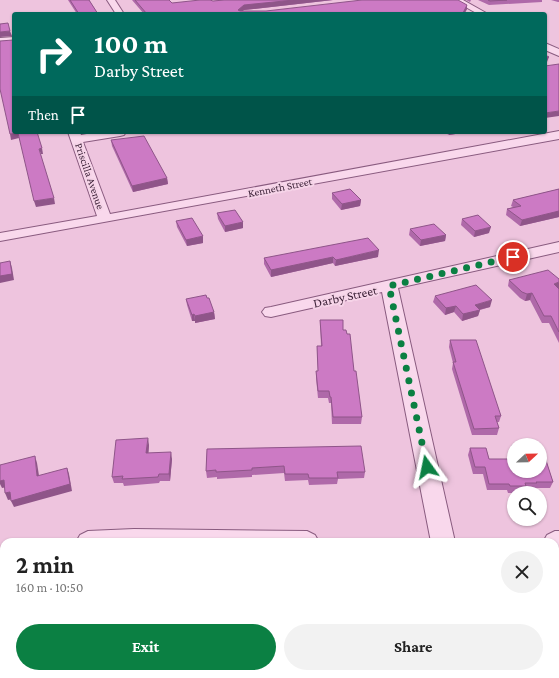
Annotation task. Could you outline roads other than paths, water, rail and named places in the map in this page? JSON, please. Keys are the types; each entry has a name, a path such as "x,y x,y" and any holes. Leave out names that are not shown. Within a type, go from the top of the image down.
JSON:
{"street":[{"path":"111,0 119,12"},
{"path":"457,0 480,12"},
{"path":"0,41 12,40"},
{"path":"547,47 559,53"},
{"path":"76,135 91,134"},
{"name":"Priscilla Avenue","path":"76,135 105,219"},
{"name":"Kenneth Street","path":"0,237 559,135"},
{"name":"Darby Street","path":"271,312 559,247"},
{"path":"389,286 442,538"}]}
